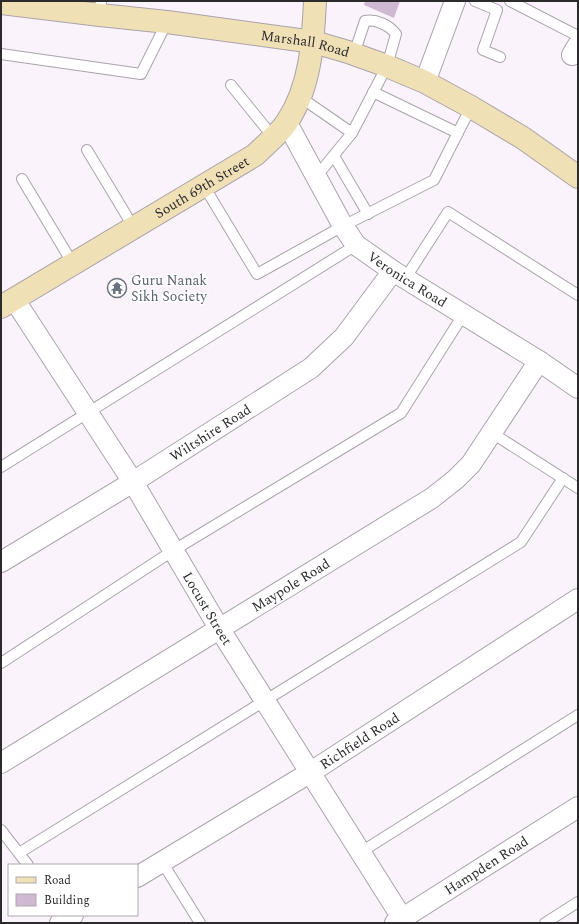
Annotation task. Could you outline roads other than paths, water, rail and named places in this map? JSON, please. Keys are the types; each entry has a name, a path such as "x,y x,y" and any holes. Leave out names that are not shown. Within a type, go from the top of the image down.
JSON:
{"main road":[{"name":"South 69th Street","path":"8,303 256,155 280,130 300,97 304,87 314,42 316,1"},
{"name":"Marshall Road","path":"1,3 100,8 167,22 314,42 354,54 425,82 472,107 523,138 578,177"}],"street":[{"path":"425,82 455,1"},
{"name":"Veronica Road","path":"280,130 316,177 342,226 356,245 399,275 539,361 578,388"},
{"name":"Wiltshire Road","path":"1,562 133,482 311,368 344,337 399,275"},
{"name":"Locust Street","path":"8,303 88,412 133,482 219,628 361,852 398,921"},
{"name":"Maypole Road","path":"1,763 432,498 456,479 471,464 539,361"},
{"name":"Richfield Road","path":"138,876 311,772 578,599"},
{"name":"Hampden Road","path":"398,921 578,807"}],"lane":[{"path":"475,1 497,10 483,50 500,57"},
{"path":"510,1 523,4 578,36"},
{"path":"316,177 352,133 387,66 396,34 391,28 372,20 365,21 354,54"},
{"path":"1,54 140,74 167,22"},
{"path":"231,85 280,130"},
{"path":"373,92 458,134"},
{"path":"300,97 352,133"},
{"path":"204,186 258,274 342,226 434,180 472,107"},
{"path":"87,150 134,228"},
{"path":"334,156 368,214"},
{"path":"22,179 73,264"},
{"path":"399,275 448,212 578,295"},
{"path":"1,467 356,245"},
{"path":"1,663 174,550 401,413 464,315"},
{"path":"492,433 578,488"},
{"path":"18,853 521,542 563,478"},
{"path":"361,852 578,715"},
{"path":"1,830 27,864"},
{"path":"162,862 200,923"},
{"path":"545,923 578,902"}],"place":[{"name":"Guru Nanak Sikh Society","path":"117,288"}]}
